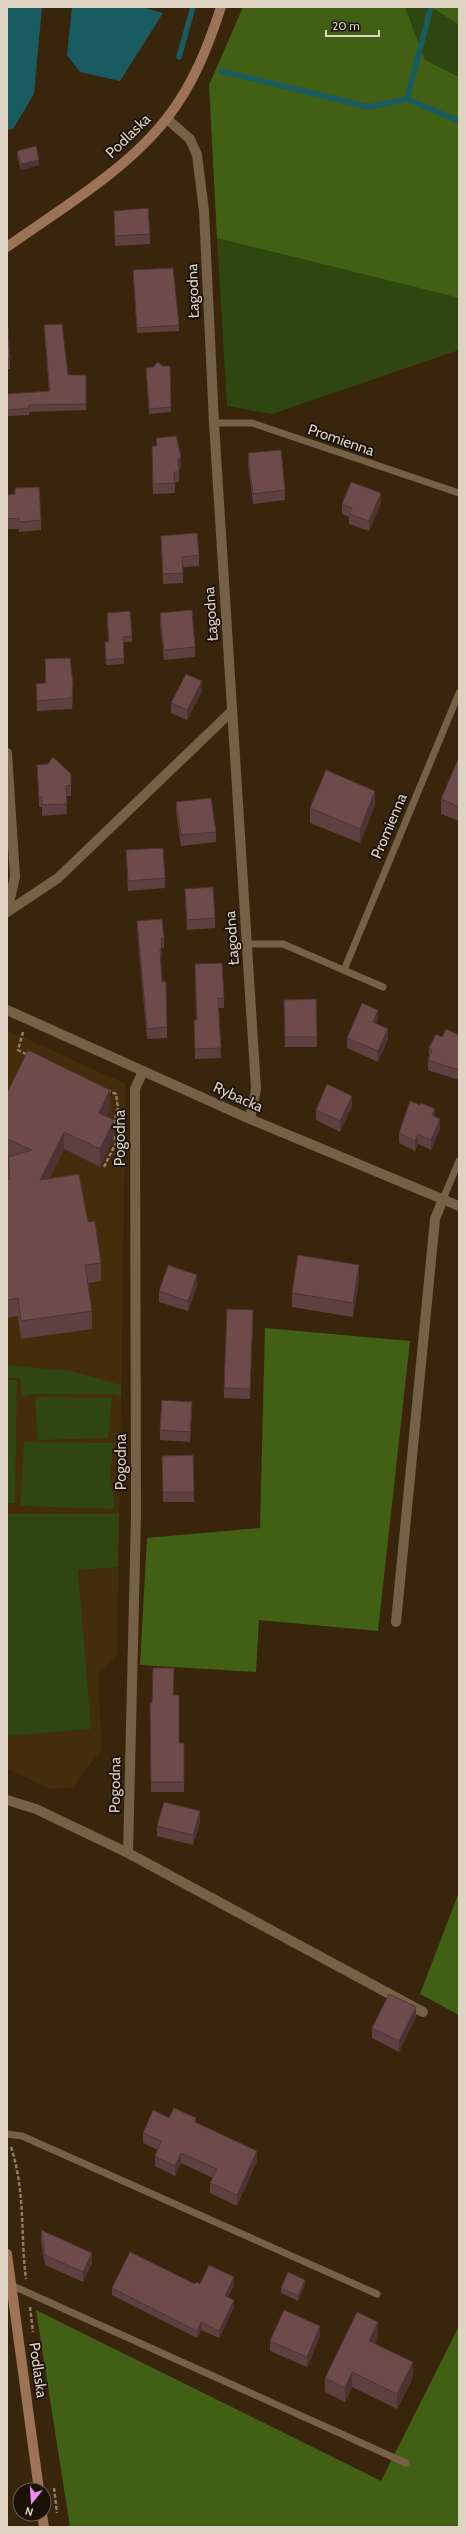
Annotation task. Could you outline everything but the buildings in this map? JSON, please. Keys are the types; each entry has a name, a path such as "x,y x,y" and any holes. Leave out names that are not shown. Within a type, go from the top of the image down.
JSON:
{"street":[{"name":"Podlaska","path":"7,247 108,175 167,119 197,71 207,49 220,7"},
{"name":"Łagodna","path":"167,119 190,139 197,155 204,210 214,423 256,1089 250,1120"},
{"path":"7,912 58,878 232,711"},
{"path":"7,754 15,877 7,912"},
{"name":"Rybacka","path":"7,1010 250,1120 459,1206"},
{"name":"Pogodna","path":"128,1853 136,1516 135,1089 143,1072"},
{"path":"396,1622 435,1219 443,1199"},
{"path":"7,1800 36,1809 128,1853 422,2012"},
{"name":"Podlaska","path":"7,2254 38,2482"}],"lane":[{"name":"Promienna","path":"214,423 252,423 459,494"},
{"name":"Promienna","path":"344,970 459,692"},
{"path":"248,944 282,944 383,987"},
{"path":"443,1199 459,1161"},
{"path":"7,2134 22,2136 377,2294"},
{"path":"11,2285 406,2463"}],"path":[{"path":"24,1030 18,1050 33,1057"},
{"path":"23,1061 26,1054"},
{"path":"102,1088 116,1094 118,1108 111,1130 116,1143 104,1167"},
{"path":"7,2134 17,2166 21,2196 24,2264 34,2333"},
{"path":"53,2480 58,2519"}],"shaded area":[{"path":"7,1030 126,1084 117,1655 98,1673 102,1749 72,1788 51,1789 7,1769"}],"green space":[{"path":"243,7 405,7 425,60 459,77 459,298 217,238 209,85"},
{"path":"405,7 431,7 459,25 459,77 425,60"},
{"path":"431,7 459,7 459,25"},
{"path":"217,238 459,298 459,350 272,414 227,406"},
{"path":"265,1328 410,1341 378,1631 259,1620 256,1672 140,1665 147,1538 260,1528"},
{"path":"7,1365 71,1371 121,1385 121,1396 114,1394 33,1394 22,1397 20,1378 7,1378"},
{"path":"7,1380 17,1380 15,1503 7,1503"},
{"path":"35,1397 112,1398 108,1438 38,1440"},
{"path":"24,1442 115,1443 110,1472 115,1509 20,1506"},
{"path":"7,1514 119,1514 118,1567 78,1570 91,1729 7,1736"},
{"path":"459,1892 459,2015 420,1994"},
{"path":"36,2310 381,2481 459,2326 459,2527 70,2527"}],"water":[{"path":"7,7 42,7 34,94 13,129 7,130"},
{"path":"72,7 142,7 163,13 120,81 80,72 67,55"}],"waterway":[{"path":"179,57 193,7"},
{"path":"407,99 431,7"},
{"path":"221,71 369,107 407,99 459,121"}]}
